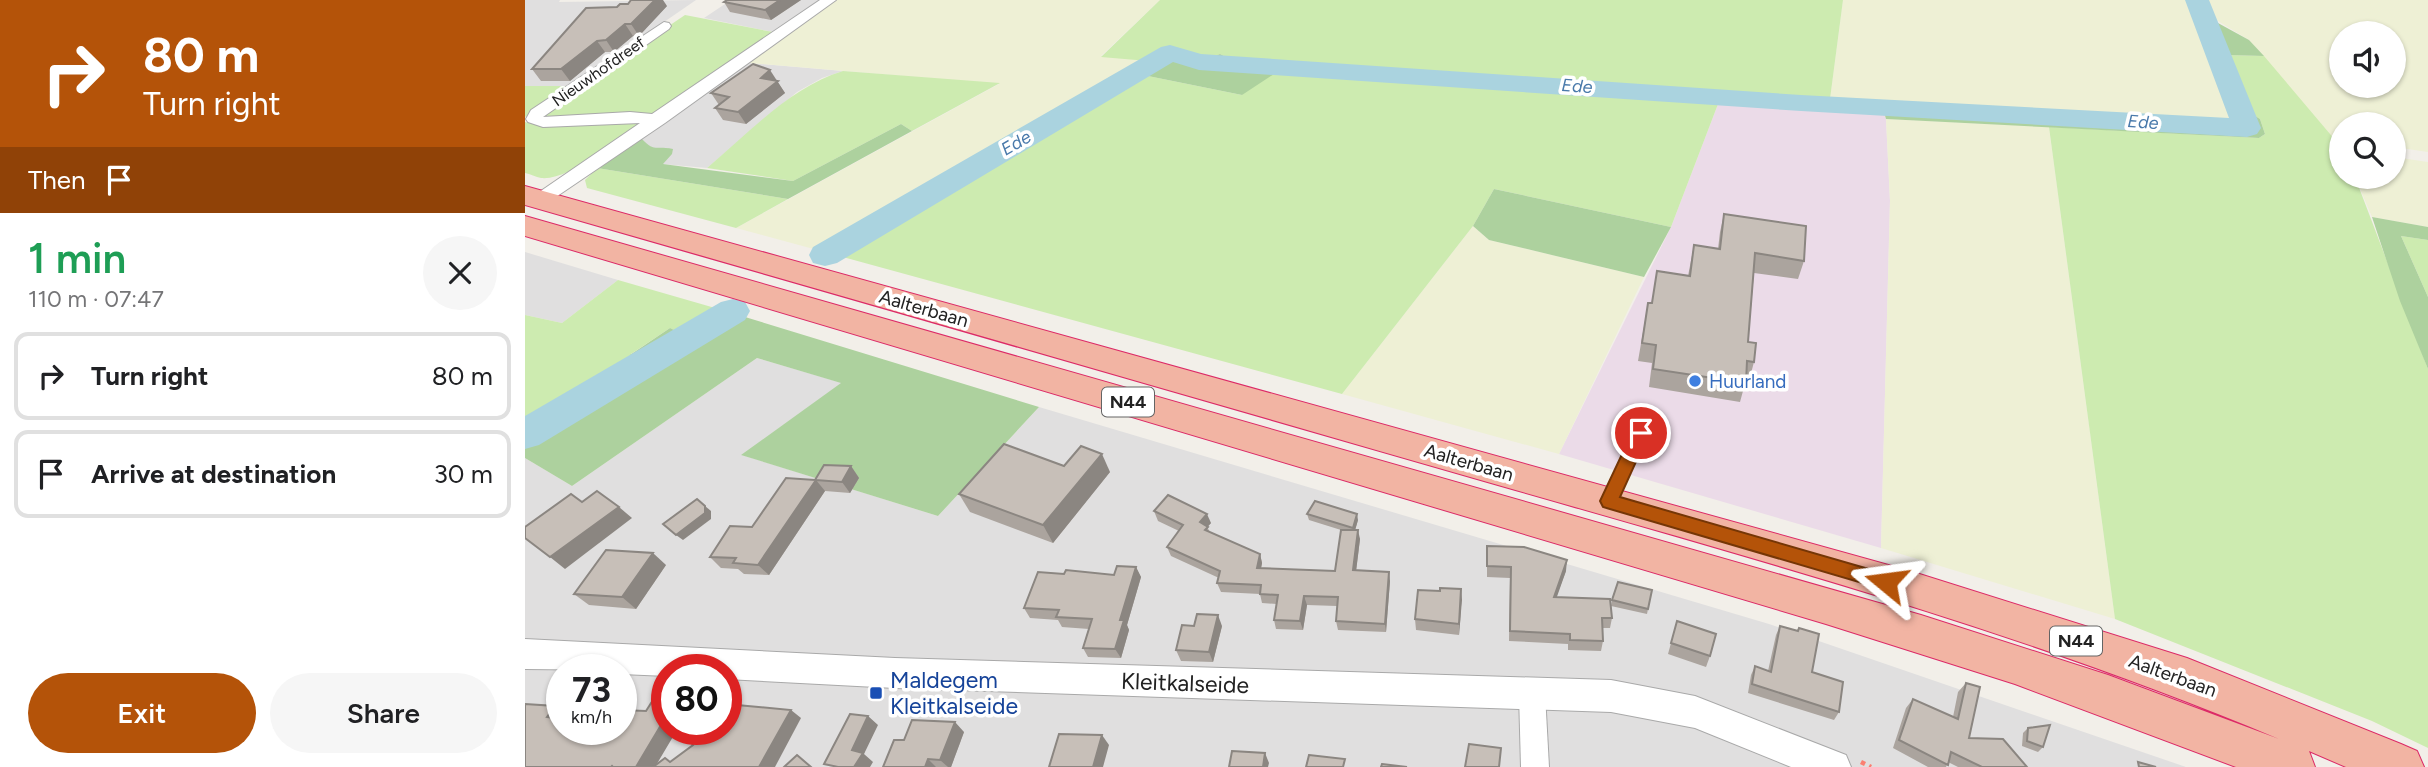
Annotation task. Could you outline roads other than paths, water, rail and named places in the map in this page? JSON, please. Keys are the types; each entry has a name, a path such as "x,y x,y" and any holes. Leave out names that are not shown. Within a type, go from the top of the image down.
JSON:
{"highway":[{"name":"Aalterbaan","path":"530,207 1609,501 2038,629 2187,679 2401,767"},
{"name":"Aalterbaan","path":"530,207 2007,663 2154,713 2292,767"}],"street":[{"path":"530,207 829,0"},
{"name":"Nieuwhofdreef","path":"659,120 630,117 544,122 534,119 537,113 664,26"},
{"name":"Kleitkalseide","path":"525,654 895,673 1611,696 1695,712 1834,767"},
{"path":"1532,694 1535,767"}],"lane":[{"path":"1609,501 1641,433"}],"waterway":[{"name":"Ede","path":"825,255 1170,53 1199,62 1801,103 2247,128 2197,0"},
{"name":"Ede","path":"525,434 733,311"}],"place":[{"name":"Huurland","path":"1695,381"},
{"name":"Maldegem Kleitkalseide","path":"876,693"}]}
